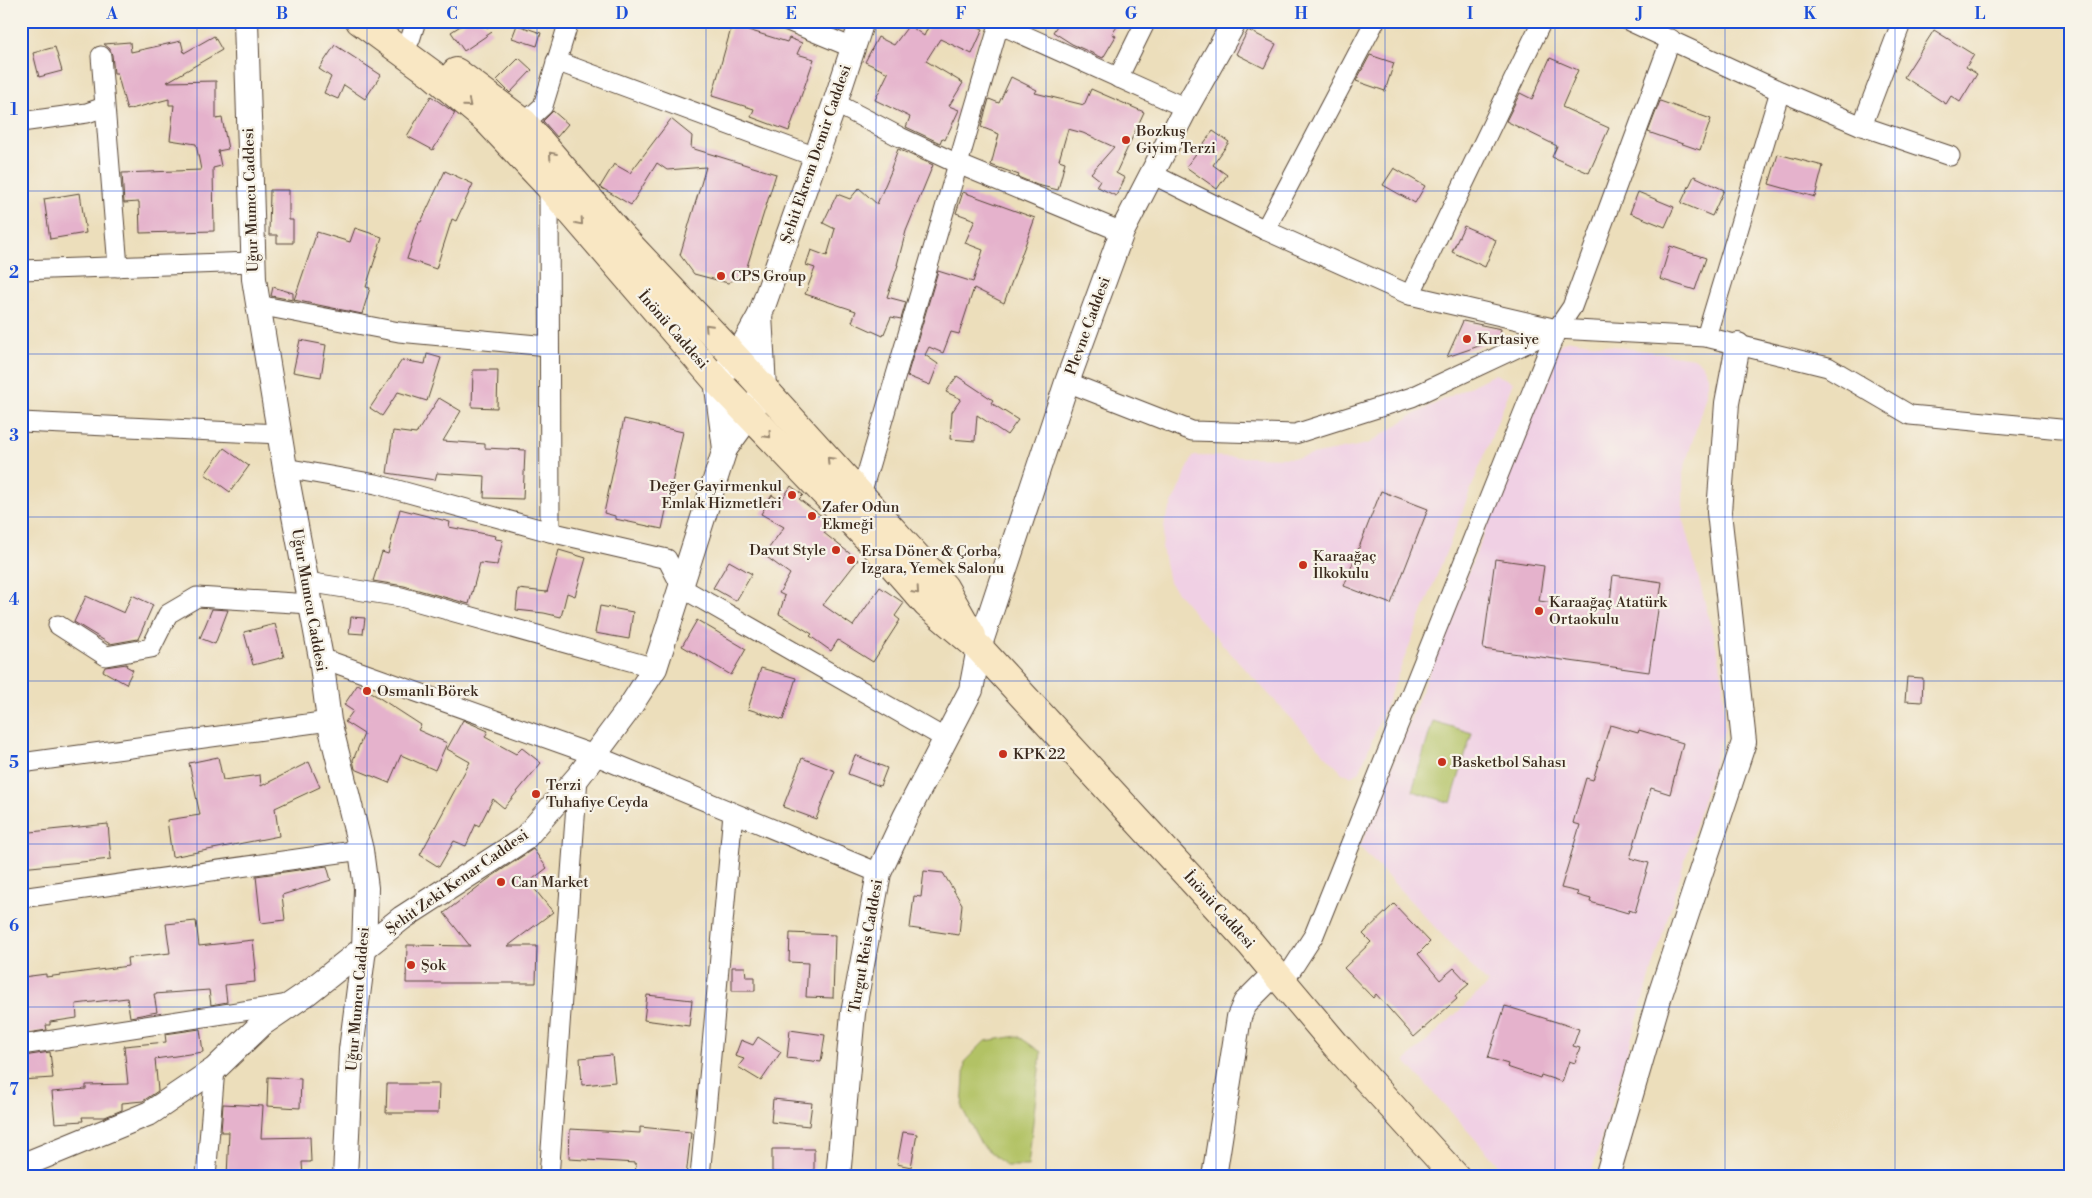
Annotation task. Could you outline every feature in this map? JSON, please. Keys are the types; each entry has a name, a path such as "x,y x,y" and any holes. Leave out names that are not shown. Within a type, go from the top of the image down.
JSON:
{"main road":[{"name":"İnönü Caddesi","path":"360,21 431,73 487,120 549,186 749,416 882,552 927,604 979,648 1251,944 1456,1177"},
{"name":"İnönü Caddesi","path":"384,21 413,31 524,123 620,235 764,388 944,587 979,648"}],"street":[{"name":"Uğur Mumcu Caddesi","path":"246,21 253,262 258,305 285,468 321,658 329,721 360,850 366,888 364,949 352,1050 345,1177"},
{"path":"524,123 543,106 569,21"},
{"path":"788,21 853,48"},
{"name":"Şehit Ekrem Demir Caddesi","path":"760,315 836,103 862,21"},
{"path":"1118,78 1146,21"},
{"name":"Plevne Caddesi","path":"979,648 1067,382 1122,232 1186,108 1236,21"},
{"path":"1265,230 1375,21"},
{"path":"1410,295 1542,21"},
{"path":"1629,21 1780,91 1862,126 1950,156"},
{"path":"1862,126 1902,21"},
{"path":"861,494 1000,23 1186,108"},
{"path":"1214,1177 1239,1017 1245,1003 1279,978 1314,935 1557,329 1572,307 1671,40"},
{"path":"101,56 118,267"},
{"path":"556,61 816,157"},
{"path":"1706,337 1780,91"},
{"path":"836,103 900,137 958,164 1122,232"},
{"path":"21,122 87,113 104,107"},
{"path":"1150,177 1162,179 1265,230 1410,295 1557,329 1706,337 1828,367 1910,415 2071,430"},
{"path":"549,186 550,532"},
{"path":"21,270 253,262"},
{"path":"258,305 399,332 548,346"},
{"path":"725,449 716,380 736,358 760,315"},
{"path":"725,449 749,416 764,388 760,315"},
{"path":"1067,382 1192,431 1296,434 1412,397 1557,329"},
{"path":"1606,1177 1660,995 1744,742 1719,512 1727,403 1738,345"},
{"path":"21,422 280,434"},
{"name":"Şehit Zeki Kenar Caddesi","path":"21,1166 150,1114 215,1069 262,1024 294,1003 402,918 524,839 578,777 628,710 655,668 725,449"},
{"path":"285,468 376,484 550,532 667,559 682,588 946,739"},
{"path":"58,625 106,656 150,648 168,614 197,598 309,593 401,596 655,668"},
{"name":"Turgut Reis Caddesi","path":"838,1177 853,1012 879,873 905,817 971,690 979,648"},
{"path":"321,658 594,755 879,873"},
{"path":"21,763 329,721"},
{"path":"549,1177 578,777"},
{"path":"700,1177 733,813"},
{"path":"21,898 360,850"},
{"path":"21,1046 294,1003"},
{"path":"206,1177 215,1069"}],"shaded area":[{"path":"1571,340 1694,358 1703,365 1708,376 1707,391 1683,473 1683,520 1719,656 1723,681 1724,730 1590,1177 1509,1177 1405,1061 1488,984 1360,847 1557,348 1563,342"},
{"name":"Karaağaç İlkokulu","path":"1495,374 1513,382 1360,771 1353,776 1342,773 1197,617 1169,582 1162,548 1165,520 1193,456 1296,458 1368,444 1411,416"}],"green space":[{"name":"Basketbol Sahası","path":"1433,721 1472,733 1451,803 1412,791"},
{"path":"1018,1036 1041,1052 1028,1166 1006,1166 981,1144 962,1108 965,1061 985,1041"}],"building":[{"path":"468,21 481,21 492,32 464,51 451,32"},
{"path":"931,21 965,21 983,29 972,54 940,39 926,61 963,83 949,106 959,110 945,140 942,138 940,143 906,127 910,117 875,100 888,73 865,62 878,37 894,45 909,25 924,36"},
{"path":"1060,21 1121,21 1112,34 1116,36 1103,58 1072,44 1053,32"},
{"path":"517,25 541,33 537,46 512,38"},
{"path":"732,25 787,42 789,38 802,43 797,54 814,59 789,131 751,117 754,109 712,96"},
{"path":"1248,30 1276,44 1264,68 1236,54"},
{"path":"1934,30 1974,55 1966,67 1977,74 1960,102 1951,96 1946,104 1904,77"},
{"path":"214,36 222,50 167,82 216,81 216,119 222,118 228,149 218,151 221,166 213,168 214,231 140,233 139,202 124,203 122,173 201,170 196,144 170,140 174,105 169,105 169,99 127,110 117,73 114,73 110,49 104,44 130,42 131,52 181,41 184,53"},
{"path":"335,45 381,75 365,99 344,85 338,99 324,93 331,77 319,69"},
{"path":"55,47 62,71 39,77 33,53"},
{"path":"1370,55 1394,63 1385,91 1356,81"},
{"path":"519,58 532,70 510,93 497,80"},
{"path":"1550,58 1578,70 1562,107 1609,128 1589,173 1552,157 1557,146 1506,121 1520,93 1532,99"},
{"path":"1011,77 1037,90 1035,93 1084,105 1091,89 1144,112 1116,173 1125,178 1116,196 1096,186 1100,180 1091,173 1114,147 1083,133 1068,129 1059,160 1065,162 1058,190 1037,185 1018,177 1019,175 991,165 999,134 981,127 989,99 999,103"},
{"path":"431,96 455,113 433,150 407,136"},
{"path":"1660,101 1711,119 1700,150 1648,132"},
{"path":"553,111 568,124 557,137 543,121"},
{"path":"671,119 692,136 691,148 776,174 745,273 728,283 694,274 680,255 706,167 667,170 657,163 631,205 600,187 614,164 630,173"},
{"path":"1213,131 1229,142 1213,165 1227,175 1217,189 1186,167"},
{"path":"898,149 933,165 906,231 898,265 887,297 906,302 901,319 891,317 883,336 852,322 856,311 805,294 815,268 806,265 811,250 827,256 835,229 823,223 837,194 850,199 859,188 877,204 892,169"},
{"path":"1778,154 1823,166 1815,197 1769,184"},
{"path":"1394,168 1425,186 1415,203 1383,185"},
{"path":"445,171 473,184 456,221 452,219 436,269 407,259 419,222 421,222"},
{"path":"1694,176 1724,190 1712,216 1681,203"},
{"path":"270,190 289,190 289,220 293,220 293,243 277,243 277,235 269,235"},
{"path":"963,192 1035,218 1004,303 974,288 959,334 951,332 943,353 929,347 925,355 938,364 930,385 907,376 938,271 973,282 983,250 965,243 975,220 956,213"},
{"path":"1638,192 1674,207 1665,227 1630,213"},
{"path":"80,193 86,233 50,239 44,199"},
{"path":"1464,226 1496,240 1485,267 1452,252"},
{"path":"355,228 382,237 366,287 370,288 362,314 294,300 317,232 350,242"},
{"path":"1670,246 1706,258 1695,290 1660,279"},
{"path":"273,287 293,293 293,300 271,296"},
{"path":"1463,321 1501,329 1499,339 1447,357"},
{"path":"300,340 326,345 321,377 293,372"},
{"path":"427,354 441,358 427,401 398,392 382,416 370,408 402,360 425,364"},
{"path":"473,370 498,370 497,408 472,407"},
{"path":"957,376 993,400 991,403 1018,420 1007,435 977,415 975,441 950,439 952,412 961,399 946,392"},
{"path":"439,398 461,411 443,441 485,444 485,448 525,450 523,499 484,498 485,476 437,473 435,480 387,473 393,431 416,434"},
{"path":"624,419 683,432 662,529 615,519 615,516 604,513"},
{"path":"224,448 249,466 230,492 205,474"},
{"path":"791,486 803,495 799,499 831,523 824,533 858,560 823,605 853,626 880,587 904,603 895,616 900,620 873,662 838,640 831,651 810,636 812,634 779,614 785,596 779,593 790,574 764,555 784,527 761,514 772,495 781,501"},
{"path":"1381,491 1428,509 1391,604 1344,586"},
{"path":"400,509 450,522 449,527 496,536 495,539 503,540 497,565 480,563 469,604 404,586 373,581 382,552 388,554"},
{"path":"559,550 586,558 575,596 567,593 561,617 516,610 518,589 547,592"},
{"path":"1495,559 1544,566 1539,601 1609,610 1613,575 1662,582 1649,672 1483,649"},
{"path":"729,561 752,574 736,601 713,588"},
{"path":"132,595 153,605 138,639 110,644 74,622 86,596 124,613"},
{"path":"600,606 633,612 629,639 595,633"},
{"path":"212,609 228,610 215,644 200,638"},
{"path":"351,617 365,618 363,634 349,633"},
{"path":"697,620 746,649 731,675 682,646"},
{"path":"275,624 284,657 253,665 244,632"},
{"path":"127,664 126,666 133,670 126,684 103,671 105,667"},
{"path":"761,668 796,678 783,720 748,709"},
{"path":"1907,677 1923,678 1922,702 1905,701"},
{"path":"358,684 421,725 418,730 447,743 435,770 401,755 389,783 355,769 353,760 364,734 345,722 353,711 344,705"},
{"path":"463,720 488,731 485,737 516,754 522,748 541,763 504,808 493,799 479,826 476,824 466,846 454,841 439,867 420,855 470,762 447,749"},
{"path":"1610,725 1638,733 1639,730 1683,743 1670,794 1651,788 1630,858 1649,863 1635,912 1629,910 1628,913 1590,902 1591,899 1577,895 1578,892 1561,888 1580,825 1573,823 1586,778 1593,780"},
{"path":"855,755 887,768 880,786 848,774"},
{"path":"218,757 223,780 260,775 261,786 309,762 320,787 275,808 279,836 172,857 167,820 200,815 189,763"},
{"path":"802,758 835,771 816,819 783,807"},
{"path":"108,824 111,859 21,868 21,833"},
{"path":"533,849 547,868 529,882 553,912 508,946 537,946 536,983 406,983 407,945 470,946 444,913 491,877"},
{"path":"327,866 331,880 282,895 285,920 261,923 256,876"},
{"path":"924,871 943,873 962,904 959,935 910,928 914,896 921,897"},
{"path":"1394,904 1430,942 1418,954 1440,980 1454,968 1469,984 1455,996 1457,999 1414,1037 1376,994 1373,998 1344,968 1371,942 1363,934"},
{"path":"196,921 199,946 253,940 256,969 254,969 255,982 225,985 227,1002 211,1005 209,990 154,994 157,1012 130,1017 127,998 76,1004 77,1018 50,1022 50,1025 46,1025 47,1030 21,1034 21,981 24,981 23,977 46,974 46,977 128,966 127,958 170,953 166,924"},
{"path":"790,933 835,935 833,998 806,997 808,963 789,962"},
{"path":"732,967 745,967 746,977 755,977 755,991 732,991"},
{"path":"647,995 692,1000 689,1026 644,1020"},
{"path":"1505,1006 1579,1029 1573,1046 1580,1048 1575,1063 1569,1061 1562,1082 1541,1075 1540,1078 1507,1067 1508,1064 1488,1058"},
{"path":"200,1029 203,1052 155,1059 158,1091 143,1101 122,1103 122,1110 105,1117 82,1117 83,1121 55,1123 52,1092 86,1089 86,1085 128,1084 124,1046 166,1042 165,1034"},
{"path":"790,1030 825,1035 821,1062 787,1058"},
{"path":"758,1037 781,1052 761,1081 738,1067 744,1059 735,1056 741,1040 753,1045"},
{"path":"50,1052 53,1078 21,1080 21,1066 25,1066 24,1056"},
{"path":"612,1055 615,1082 582,1085 580,1058"},
{"path":"268,1077 301,1079 300,1108 267,1106"},
{"path":"387,1084 439,1084 438,1113 386,1113"},
{"path":"773,1099 812,1103 809,1126 771,1122"},
{"path":"223,1104 263,1106 261,1138 310,1137 311,1162 302,1162 303,1177 227,1177 229,1132 221,1132"},
{"path":"640,1127 691,1132 686,1177 635,1177 636,1163 569,1159 570,1129 640,1133"},
{"path":"903,1132 917,1134 911,1167 897,1164"},
{"path":"772,1149 814,1149 814,1173 772,1172"}],"place":[{"name":"Bozkuş Giyim Terzi","path":"1126,140"},
{"name":"CPS Group","path":"721,276"},
{"name":"Kırtasiye","path":"1467,339"},
{"name":"Değer Gayirmenkul Emlak Hizmetleri","path":"792,495"},
{"name":"Zafer Odun Ekmeği","path":"812,516"},
{"name":"Davut Style","path":"836,550"},
{"name":"Ersa Döner & Çorba, Izgara, Yemek Salonu","path":"851,560"},
{"name":"Karaağaç İlkokulu","path":"1303,565"},
{"name":"Karaağaç Atatürk Ortaokulu","path":"1539,611"},
{"name":"Osmanlı Börek","path":"367,691"},
{"name":"KPK 22","path":"1003,754"},
{"name":"Basketbol Sahası","path":"1442,762"},
{"name":"Terzi Tuhafiye Ceyda","path":"536,794"},
{"name":"Can Market","path":"501,882"},
{"name":"Şok","path":"411,965"}]}
